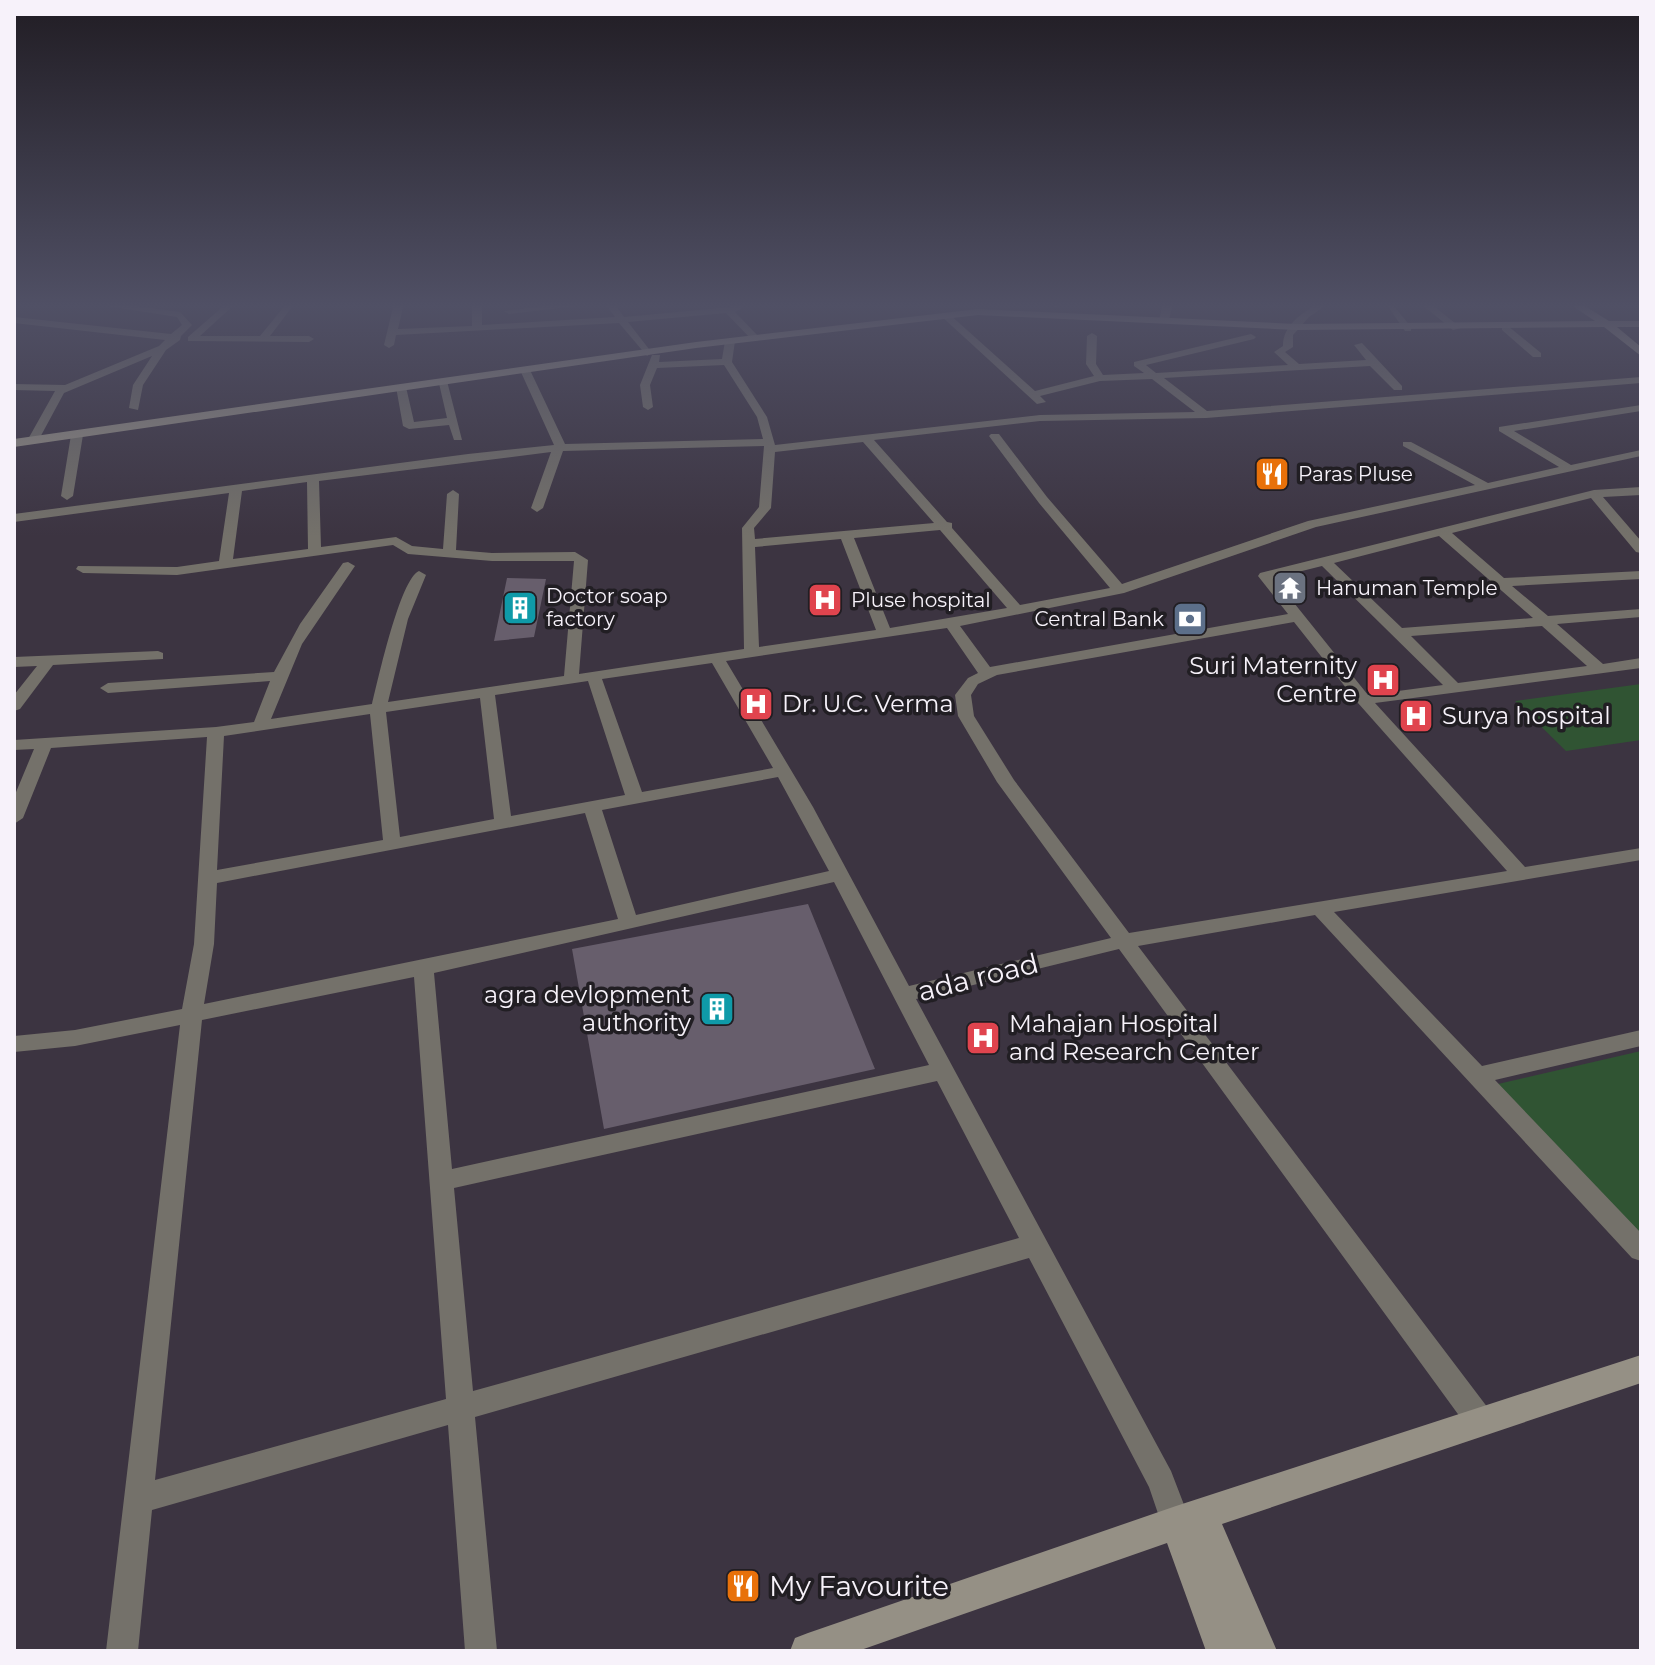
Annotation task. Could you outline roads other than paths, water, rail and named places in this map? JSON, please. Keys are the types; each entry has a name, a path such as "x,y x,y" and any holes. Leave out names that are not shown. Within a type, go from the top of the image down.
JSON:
{"main road":[{"path":"14,443 442,381"},
{"path":"808,1651 1189,1519 1641,1369"},
{"path":"1189,1519 1224,1651"},
{"path":"1189,1519 1259,1651"}],"street":[{"path":"17,381 65,388"},
{"path":"33,441 58,393 83,381"},
{"path":"134,408 141,381"},
{"path":"442,381 458,438"},
{"path":"529,381 559,451 537,508"},
{"path":"646,381 648,407"},
{"path":"739,381 762,417 770,446 765,508 748,528 752,653"},
{"path":"1019,381 1050,414"},
{"path":"1034,394 1089,381"},
{"path":"1160,381 1202,412"},
{"path":"1391,381 1398,388"},
{"path":"14,518 313,478 559,451 770,446 866,438 1050,414 1202,412 1631,381"},
{"path":"401,387 409,426 452,421"},
{"path":"1568,468 1503,429 1641,408"},
{"path":"67,496 77,435"},
{"path":"995,436 1043,500 1119,590"},
{"path":"866,438 947,526 1017,610"},
{"path":"1407,444 1485,486"},
{"path":"14,745 216,732 378,711 951,623 1119,590 1313,524 1641,453"},
{"path":"313,478 315,551"},
{"path":"225,566 236,488"},
{"path":"1521,875 1364,700 1265,576 1594,494 1641,491"},
{"path":"449,551 453,494"},
{"path":"1594,494 1641,549"},
{"path":"748,544 847,538 947,526"},
{"path":"1441,531 1504,582 1597,666"},
{"path":"847,538 885,634"},
{"path":"83,569 177,571 396,541 408,550 449,551 492,557 578,557 571,680"},
{"path":"1324,560 1455,688"},
{"path":"260,726 300,635 322,601 335,592 348,566"},
{"path":"392,844 378,711 401,619 419,575"},
{"path":"1504,582 1641,575"},
{"path":"1400,633 1641,613"},
{"path":"1296,617 986,673 973,681 963,695 966,716 1006,782 1481,1422"},
{"path":"951,623 986,673"},
{"path":"14,662 158,656"},
{"path":"717,658 840,875 901,995"},
{"path":"14,706 49,660"},
{"path":"1364,700 1597,666 1641,663"},
{"path":"108,688 282,676"},
{"path":"594,677 635,798"},
{"path":"487,694 503,823"},
{"path":"122,1651 192,1012 204,944 216,732"},
{"path":"14,818 44,744"},
{"path":"210,878 783,771"},
{"path":"592,807 629,923"},
{"name":"ada road","path":"1189,1519 1161,1481 901,995 1125,941 1641,854"},
{"path":"14,1044 75,1038 423,967 840,875"},
{"path":"1321,910 1641,1250"},
{"path":"423,967 481,1651"},
{"path":"1477,1076 1641,1038"},
{"path":"441,1181 942,1071"},
{"path":"141,1499 1035,1245"}],"place":[{"name":"Paras Pluse","path":"1272,474"},
{"name":"Hanuman Temple","path":"1290,588"},
{"name":"Pluse hospital","path":"825,600"},
{"name":"Doctor soap factory","path":"520,608"},
{"name":"Central Bank","path":"1190,619"},
{"name":"Suri Maternity Centre","path":"1383,680"},
{"name":"Dr. U.C. Verma","path":"756,704"},
{"name":"Surya hospital","path":"1416,716"},
{"name":"agra devlopment authority","path":"717,1009"},
{"name":"Mahajan Hospital and Research Center","path":"983,1038"},
{"name":"My Favourite","path":"743,1586"}]}
